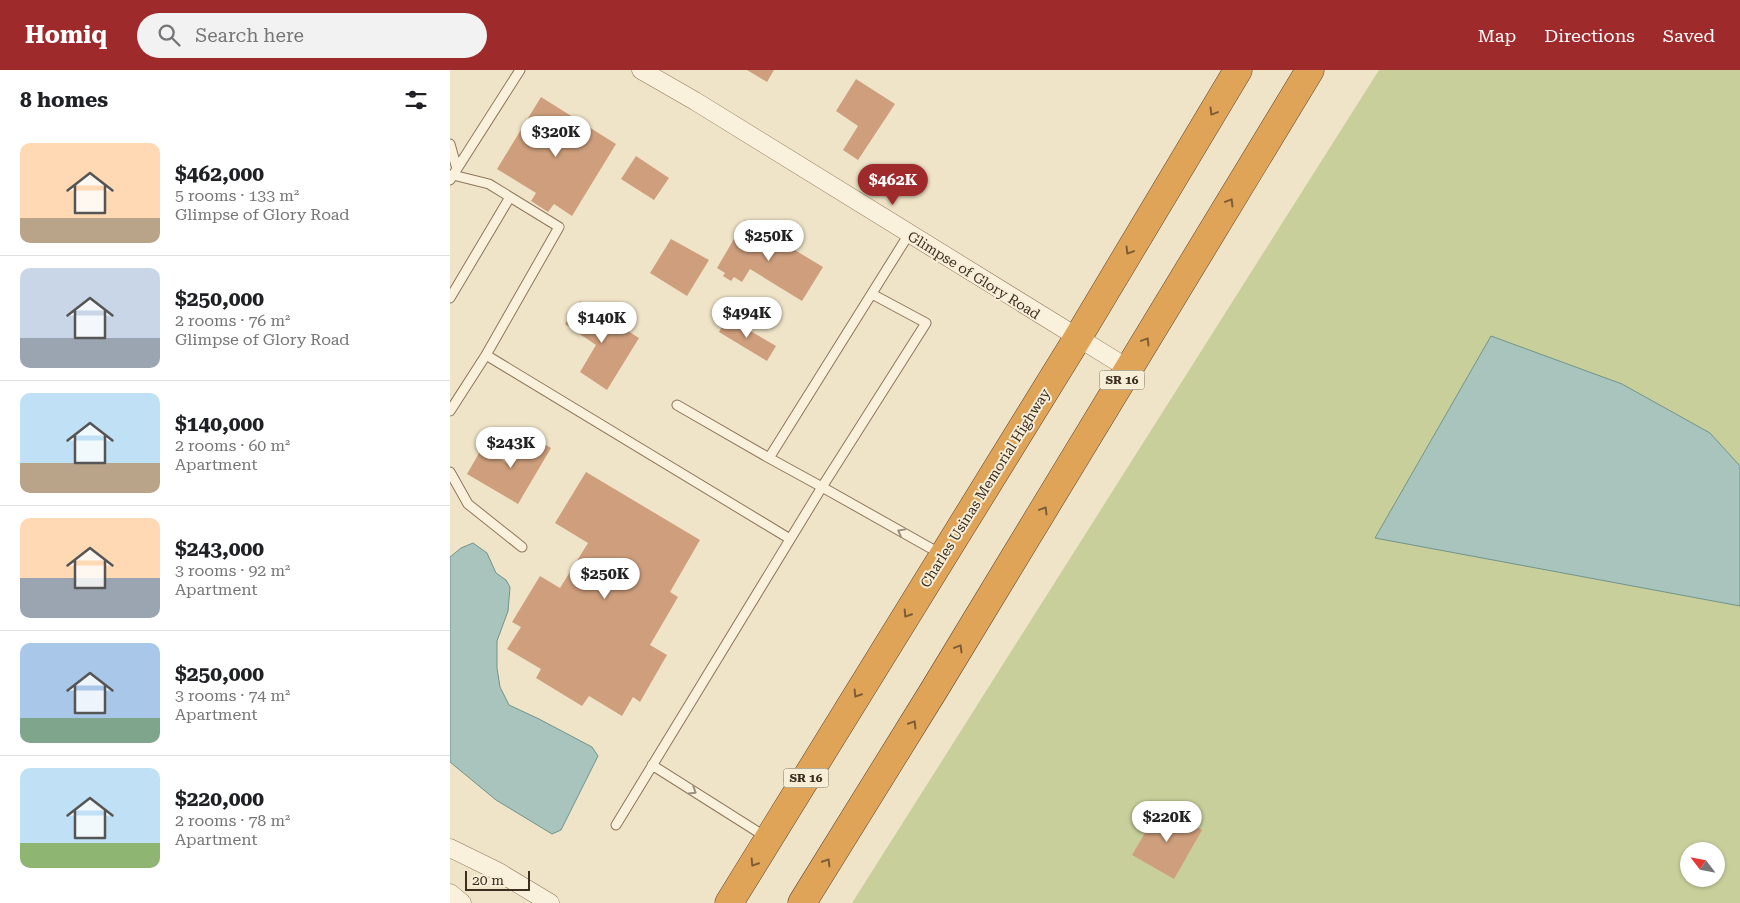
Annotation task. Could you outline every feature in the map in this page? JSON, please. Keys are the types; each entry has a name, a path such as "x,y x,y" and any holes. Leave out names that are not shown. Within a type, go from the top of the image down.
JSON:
{"highway":[{"name":"Charles Usinas Memorial Highway","path":"729,903 1078,338 1238,70"},
{"name":"SR 16","path":"802,903 934,690 1310,70"}],"street":[{"name":"Glimpse of Glory Road","path":"641,70 695,101 1129,369"},
{"path":"450,848 497,871 538,900"},
{"path":"450,893 462,903"}],"lane":[{"path":"453,175 520,70"},
{"path":"450,144 453,175"},
{"path":"450,411 486,355 559,227 489,184 453,175"},
{"path":"450,298 510,197"},
{"path":"769,458 909,234"},
{"path":"616,824 822,487 926,324 872,294"},
{"path":"486,355 790,539"},
{"path":"676,405 943,556"},
{"path":"450,472 468,504 522,547"},
{"path":"652,765 769,838"}],"green space":[{"path":"1379,70 1740,70 1740,466 1710,433 1622,384 1491,336 1375,538 1740,606 1740,903 852,903"}],"water":[{"path":"1491,336 1622,384 1710,433 1740,466 1740,606 1375,538"},
{"path":"473,543 487,553 496,573 506,580 510,587 508,611 497,641 497,668 500,687 509,705 592,747 598,756 561,830 552,834 496,800 450,762 450,557 461,548"}],"building":[{"path":"747,70 774,70 767,82"},
{"path":"856,79 895,104 858,160 843,150 858,126 836,111"},
{"path":"541,97 616,144 572,216 554,204 548,212 531,201 536,193 497,169"},
{"path":"636,156 669,178 654,200 621,179"},
{"path":"745,220 823,267 802,301 750,269 742,282 734,277 731,281 723,276 725,273 717,268"},
{"path":"671,239 709,260 687,296 650,273"},
{"path":"580,301 639,338 607,390 580,372 596,345 565,324"},
{"path":"727,317 776,346 767,361 719,332"},
{"path":"527,434 551,448 518,504 467,474 482,448 509,464"},
{"path":"586,472 700,540 670,592 678,597 650,645 667,655 640,702 633,697 622,716 589,696 582,706 536,678 541,669 507,649 521,627 512,622 540,576 560,588 588,543 555,523"},
{"path":"1161,806 1202,830 1174,879 1132,855"}]}
